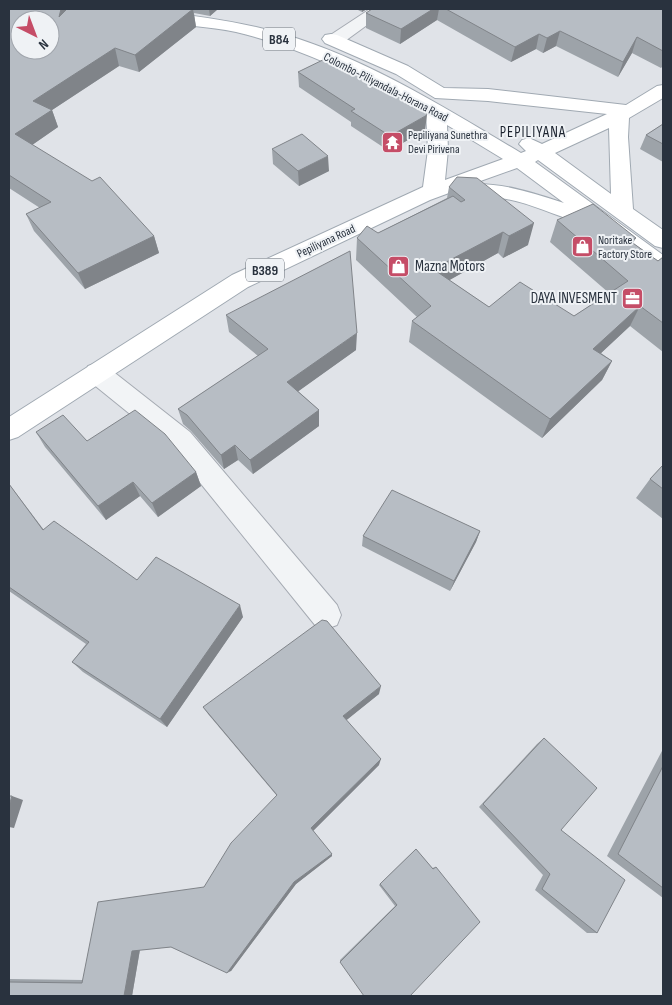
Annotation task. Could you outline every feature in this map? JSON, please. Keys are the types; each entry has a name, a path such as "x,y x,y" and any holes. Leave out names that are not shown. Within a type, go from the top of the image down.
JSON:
{"main road":[{"name":"Colombo-Piliyandala-Horana Road","path":"192,9 261,21 335,40 402,70 437,102 521,161 617,219 663,240"},
{"name":"Colombo-Piliyandala-Horana Road","path":"146,15 236,28 277,38 437,102 474,112"},
{"name":"Pepiliyana Road","path":"9,430 240,282 428,193 542,152 625,113 663,90"},
{"path":"488,96 625,113 618,137 617,219 492,190 428,193 438,167 437,102 488,96"},
{"name":"Colombo-Piliyandala-Horana Road","path":"512,133 542,152 617,219 663,266"}],"street":[{"path":"335,40 382,9"},
{"path":"97,373 181,440 326,615"}],"building":[{"path":"9,9 61,9 60,13 60,10 10,10 10,60 60,60 60,16 67,9 193,9 135,55 115,48 33,101 52,110 15,134 92,181 100,177 154,236 78,273 26,214 51,202 9,175"},
{"path":"372,9 433,9 401,29 366,13"},
{"path":"446,9 663,9 663,51 637,37 623,62 560,31 547,38 539,34 515,47"},
{"path":"331,56 390,93 394,90 426,109 427,115 390,136 351,111 355,109 298,72"},
{"path":"663,124 663,144 646,135"},
{"path":"302,134 328,156 298,171 272,149"},
{"path":"457,177 477,178 534,223 509,236 503,232 433,269 489,307 520,282 574,316 628,281 557,220 593,204 636,238 630,241 658,261 663,257 663,323 640,306 593,349 612,361 550,419 412,321 431,306 357,238 367,226 378,233 453,196 461,202 465,200 449,187"},
{"path":"350,251 357,333 287,382 319,410 250,460 235,445 221,455 187,415 178,409 268,349 226,315"},
{"path":"135,410 165,434 196,472 152,503 133,482 98,506 36,432 63,415 87,441"},
{"path":"663,465 663,489 650,479"},
{"path":"9,484 43,530 54,521 137,580 156,557 240,605 160,719 72,662 89,642 9,587"},
{"path":"392,490 480,531 454,581 363,536"},
{"path":"322,620 327,621 381,686 343,716 381,759 311,828 332,854 294,882 227,973 171,947 132,951 124,996 9,996 9,982 82,983 98,902 204,887 231,843 277,795 203,707"},
{"path":"544,738 597,788 561,830 625,880 597,933 542,889 550,874 483,804"},
{"path":"663,766 663,888 618,854"},
{"path":"416,849 433,869 436,867 480,922 410,996 364,996 340,962 397,905 380,884"}],"place":[{"name":"Pepiliyana Sunethra Devi Pirivena","path":"392,142"},
{"name":"Noritake Factory Store","path":"582,247"},
{"name":"Mazna Motors","path":"399,266"},
{"name":"DAYA INVESMENT","path":"633,298"}],"district":[{"name":"PEPILIYANA","path":"533,132"}]}
